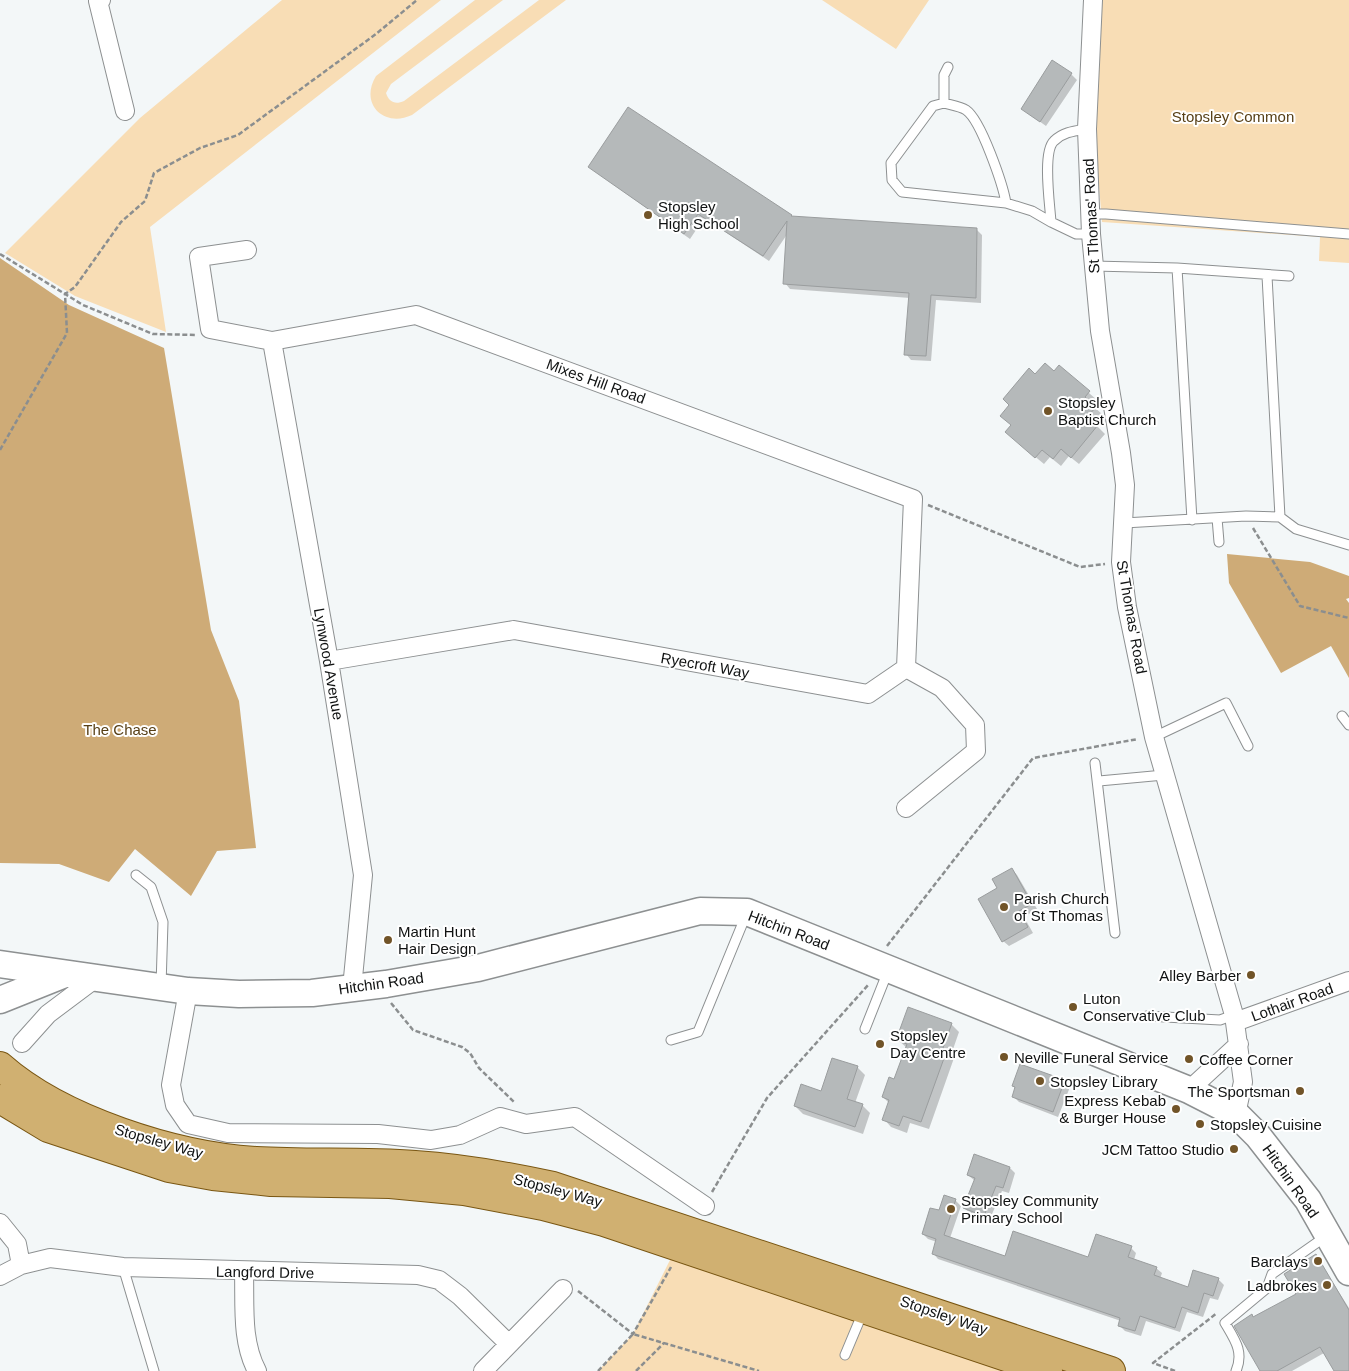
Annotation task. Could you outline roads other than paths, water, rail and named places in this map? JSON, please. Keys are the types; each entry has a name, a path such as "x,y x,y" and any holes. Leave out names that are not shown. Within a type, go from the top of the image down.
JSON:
{"main road":[{"name":"Stopsley Way","path":"0,1066 31,1088 87,1118 128,1135 164,1145 208,1156 255,1161 362,1163 461,1169 553,1186 1111,1371"},
{"name":"Stopsley Way","path":"0,1099 48,1128 169,1168 213,1176 271,1182 390,1184 464,1191 543,1206 604,1222 1036,1369"}],"street":[{"path":"101,0 98,1 125,111"},
{"name":"St Thomas' Road","path":"1093,0 1087,129 1090,214 1100,331 1125,485 1121,562 1127,607 1154,737 1235,1018 1243,1082 1236,1114"},
{"path":"247,250 199,257 210,329 272,341"},
{"name":"Mixes Hill Road","path":"272,341 416,315 912,499 906,668"},
{"name":"Lynwood Avenue","path":"272,341 329,661 363,875 352,988"},
{"name":"Ryecroft Way","path":"329,661 514,630 868,694 906,668"},
{"path":"906,668 942,688 975,725 976,751 906,808"},
{"name":"Hitchin Road","path":"0,964 188,991 239,994 312,993 386,984 478,968 700,911 747,912 879,970 1189,1090 1236,1114 1258,1136 1308,1200 1349,1272"},
{"name":"Hitchin Road","path":"0,1000 65,974"},
{"path":"22,1043 48,1014 96,978"},
{"name":"Lothair Road","path":"1235,1018 1349,981"},
{"name":"Stopsley Way","path":"188,991 171,1085 175,1105 188,1124 228,1133 378,1134 431,1140 460,1135 500,1117 526,1124 575,1117 705,1206"},
{"path":"1189,1090 1238,1044"},
{"path":"0,1223 16,1244 21,1265"},
{"name":"Langford Drive","path":"0,1276 21,1265 50,1258 123,1267 244,1272 418,1275 439,1280 460,1296 509,1344"},
{"path":"244,1272 245,1337 251,1360 257,1371"},
{"path":"483,1371 563,1289"}],"lane":[{"path":"944,103 944,75 948,68"},
{"path":"1006,203 1004,189 977,124 967,110 944,103 933,106 892,163 892,180 902,192 1006,203 1032,211 1076,234 1091,234"},
{"path":"1052,222 1047,154 1053,142 1067,132 1087,129"},
{"path":"1090,214 1349,234"},
{"path":"1093,266 1177,268 1267,276 1289,276"},
{"path":"1177,268 1192,520"},
{"path":"1267,276 1280,517"},
{"path":"1124,523 1246,516 1280,517 1296,529 1349,544"},
{"path":"1217,518 1219,542"},
{"path":"1154,737 1226,703 1248,746"},
{"path":"1342,716 1349,725"},
{"path":"1095,763 1099,781 1116,933"},
{"path":"1099,781 1164,775"},
{"path":"136,875 151,887 163,922 161,988"},
{"path":"671,1040 698,1032 747,912"},
{"path":"865,1029 879,970"},
{"path":"1147,1016 1220,1020 1235,1018"},
{"path":"1236,1371 1240,1361 1240,1350 1225,1323 1267,1288 1272,1274 1328,1235"},
{"path":"123,1267 154,1371"},
{"path":"845,1355 864,1309"}],"place":[{"name":"Stopsley High School","path":"648,215"},
{"name":"Stopsley Baptist Church","path":"1048,411"},
{"name":"Parish Church of St Thomas","path":"1004,907"},
{"name":"Martin Hunt Hair Design","path":"388,940"},
{"name":"Alley Barber","path":"1251,975"},
{"name":"Luton Conservative Club","path":"1073,1007"},
{"name":"Stopsley Day Centre","path":"880,1044"},
{"name":"Neville Funeral Service","path":"1004,1057"},
{"name":"Coffee Corner","path":"1189,1059"},
{"name":"Stopsley Library","path":"1040,1081"},
{"name":"The Sportsman","path":"1300,1091"},
{"name":"Express Kebab & Burger House","path":"1176,1109"},
{"name":"Stopsley Cuisine","path":"1200,1124"},
{"name":"JCM Tattoo Studio","path":"1234,1149"},
{"name":"Stopsley Community Primary School","path":"951,1209"},
{"name":"Barclays","path":"1318,1261"},
{"name":"Ladbrokes","path":"1327,1285"}],"park label":[{"name":"Stopsley Common","path":"1233,116"},
{"name":"The Chase","path":"120,729"}]}
